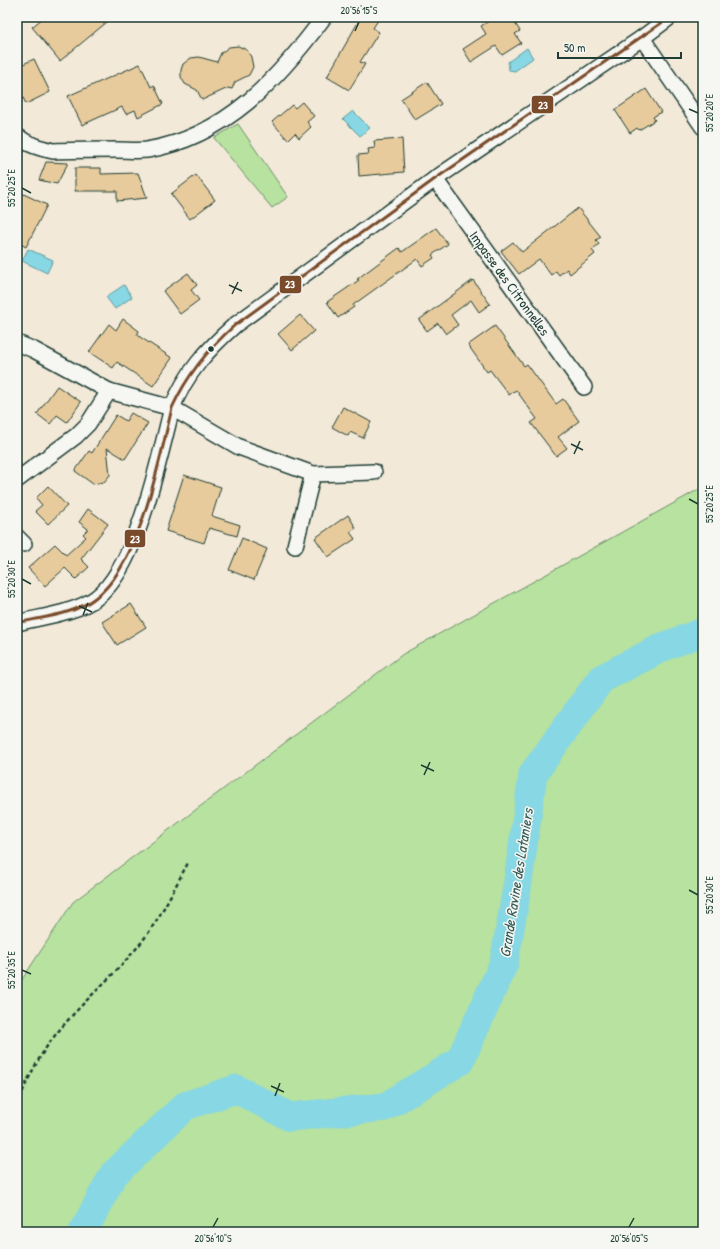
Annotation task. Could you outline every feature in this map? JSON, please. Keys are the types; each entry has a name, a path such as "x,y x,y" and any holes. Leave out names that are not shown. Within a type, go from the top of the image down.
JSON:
{"street":[{"path":"17,136 24,142 53,151 146,150 183,141 205,132 250,102 297,54 324,17"},
{"path":"17,623 71,609 95,599 112,583 141,523 172,408 189,375 210,348 235,325 435,179 642,38 670,17"},
{"path":"642,38 703,127"},
{"name":"Impasse des Citronnelles","path":"435,179 584,387"},
{"path":"17,343 34,350 109,391 172,408 239,447 313,474 374,472"},
{"path":"17,480 76,436 88,424 109,391"},
{"path":"295,546 313,474"}],"path":[{"path":"17,1105 26,1082 56,1033 140,944 157,922 188,862"}],"green space":[{"path":"238,124 288,197 272,208 214,138"},
{"path":"703,487 703,1232 17,1232 17,987 73,902 403,654"}],"water":[{"path":"527,48 533,58 515,71 509,70 508,62"},
{"path":"353,111 370,128 360,136 343,119"},
{"path":"28,249 53,260 47,273 22,261"},
{"path":"124,285 132,297 115,309 106,297"}],"building":[{"path":"44,17 113,17 60,61 32,27"},
{"path":"361,17 380,17 373,28 379,32 360,62 365,64 349,90 327,77"},
{"path":"495,17 511,17 520,31 515,34 521,43 502,55 496,46 471,62 463,49 486,34 481,26"},
{"path":"238,46 247,50 251,57 253,67 249,75 235,82 232,89 228,88 202,100 197,90 185,84 181,77 181,70 183,64 191,58 199,57 217,62 221,53 229,47"},
{"path":"34,59 50,92 26,104 17,85 17,67"},
{"path":"140,64 151,87 154,85 163,104 138,117 135,110 126,114 122,107 82,125 68,96"},
{"path":"427,82 441,104 415,120 401,99"},
{"path":"646,89 661,112 653,117 655,120 639,130 637,128 630,133 615,110"},
{"path":"302,102 314,116 307,122 311,127 299,138 295,133 288,140 272,122 292,105 295,108"},
{"path":"402,139 404,172 359,176 358,155 369,154 368,149 375,148 374,141"},
{"path":"46,162 68,163 57,184 39,180"},
{"path":"75,168 101,168 101,174 138,173 147,198 117,201 117,191 75,191"},
{"path":"196,175 215,200 190,219 171,194"},
{"path":"17,191 47,205 26,247 17,242"},
{"path":"578,208 601,237 596,240 599,244 592,250 595,254 570,274 567,269 559,275 556,271 551,275 539,259 519,274 501,251 513,242 522,252"},
{"path":"436,228 448,244 432,255 434,258 422,266 417,259 353,305 354,307 338,318 327,302 359,280 357,279 399,248 402,252"},
{"path":"188,273 197,285 191,290 199,300 180,314 163,291"},
{"path":"473,280 490,304 479,312 471,300 451,315 458,325 446,334 438,323 427,331 419,320"},
{"path":"300,315 314,331 292,350 278,334"},
{"path":"123,319 139,331 137,335 172,358 153,386 117,362 113,368 89,352 109,324 116,330"},
{"path":"495,326 524,366 527,364 556,404 563,399 579,421 558,437 567,448 556,456 531,423 537,419 516,390 509,395 490,370 487,372 468,345"},
{"path":"57,386 81,402 67,422 57,415 50,424 37,414"},
{"path":"343,407 371,422 363,438 350,432 348,436 332,427"},
{"path":"131,413 148,423 125,459 107,448 110,475 104,482 93,484 75,471 89,451 92,453 116,415 126,421"},
{"path":"184,475 221,487 212,516 240,525 237,536 209,528 204,543 166,531"},
{"path":"48,486 67,506 48,524 35,511 42,505 36,498"},
{"path":"88,509 108,524 81,559 89,567 76,579 65,568 45,586 28,568 55,544 66,555 86,537 83,534 88,529 79,522"},
{"path":"348,515 356,528 350,532 355,539 328,557 315,538"},
{"path":"242,538 267,549 254,580 229,570"},
{"path":"131,604 146,627 117,645 102,622"}],"waterway":[{"name":"Grande Ravine des Lataniers","path":"83,1232 113,1175 185,1106 236,1089 290,1117 385,1107 460,1061 504,963 517,888 533,774 601,679 665,646 703,632"}],"transit line":[{"name":"23","path":"17,623 58,615 87,604 111,583 124,562 136,537 146,510 172,408 184,384 191,374 207,353 225,334 235,325 435,179 670,17"}]}
